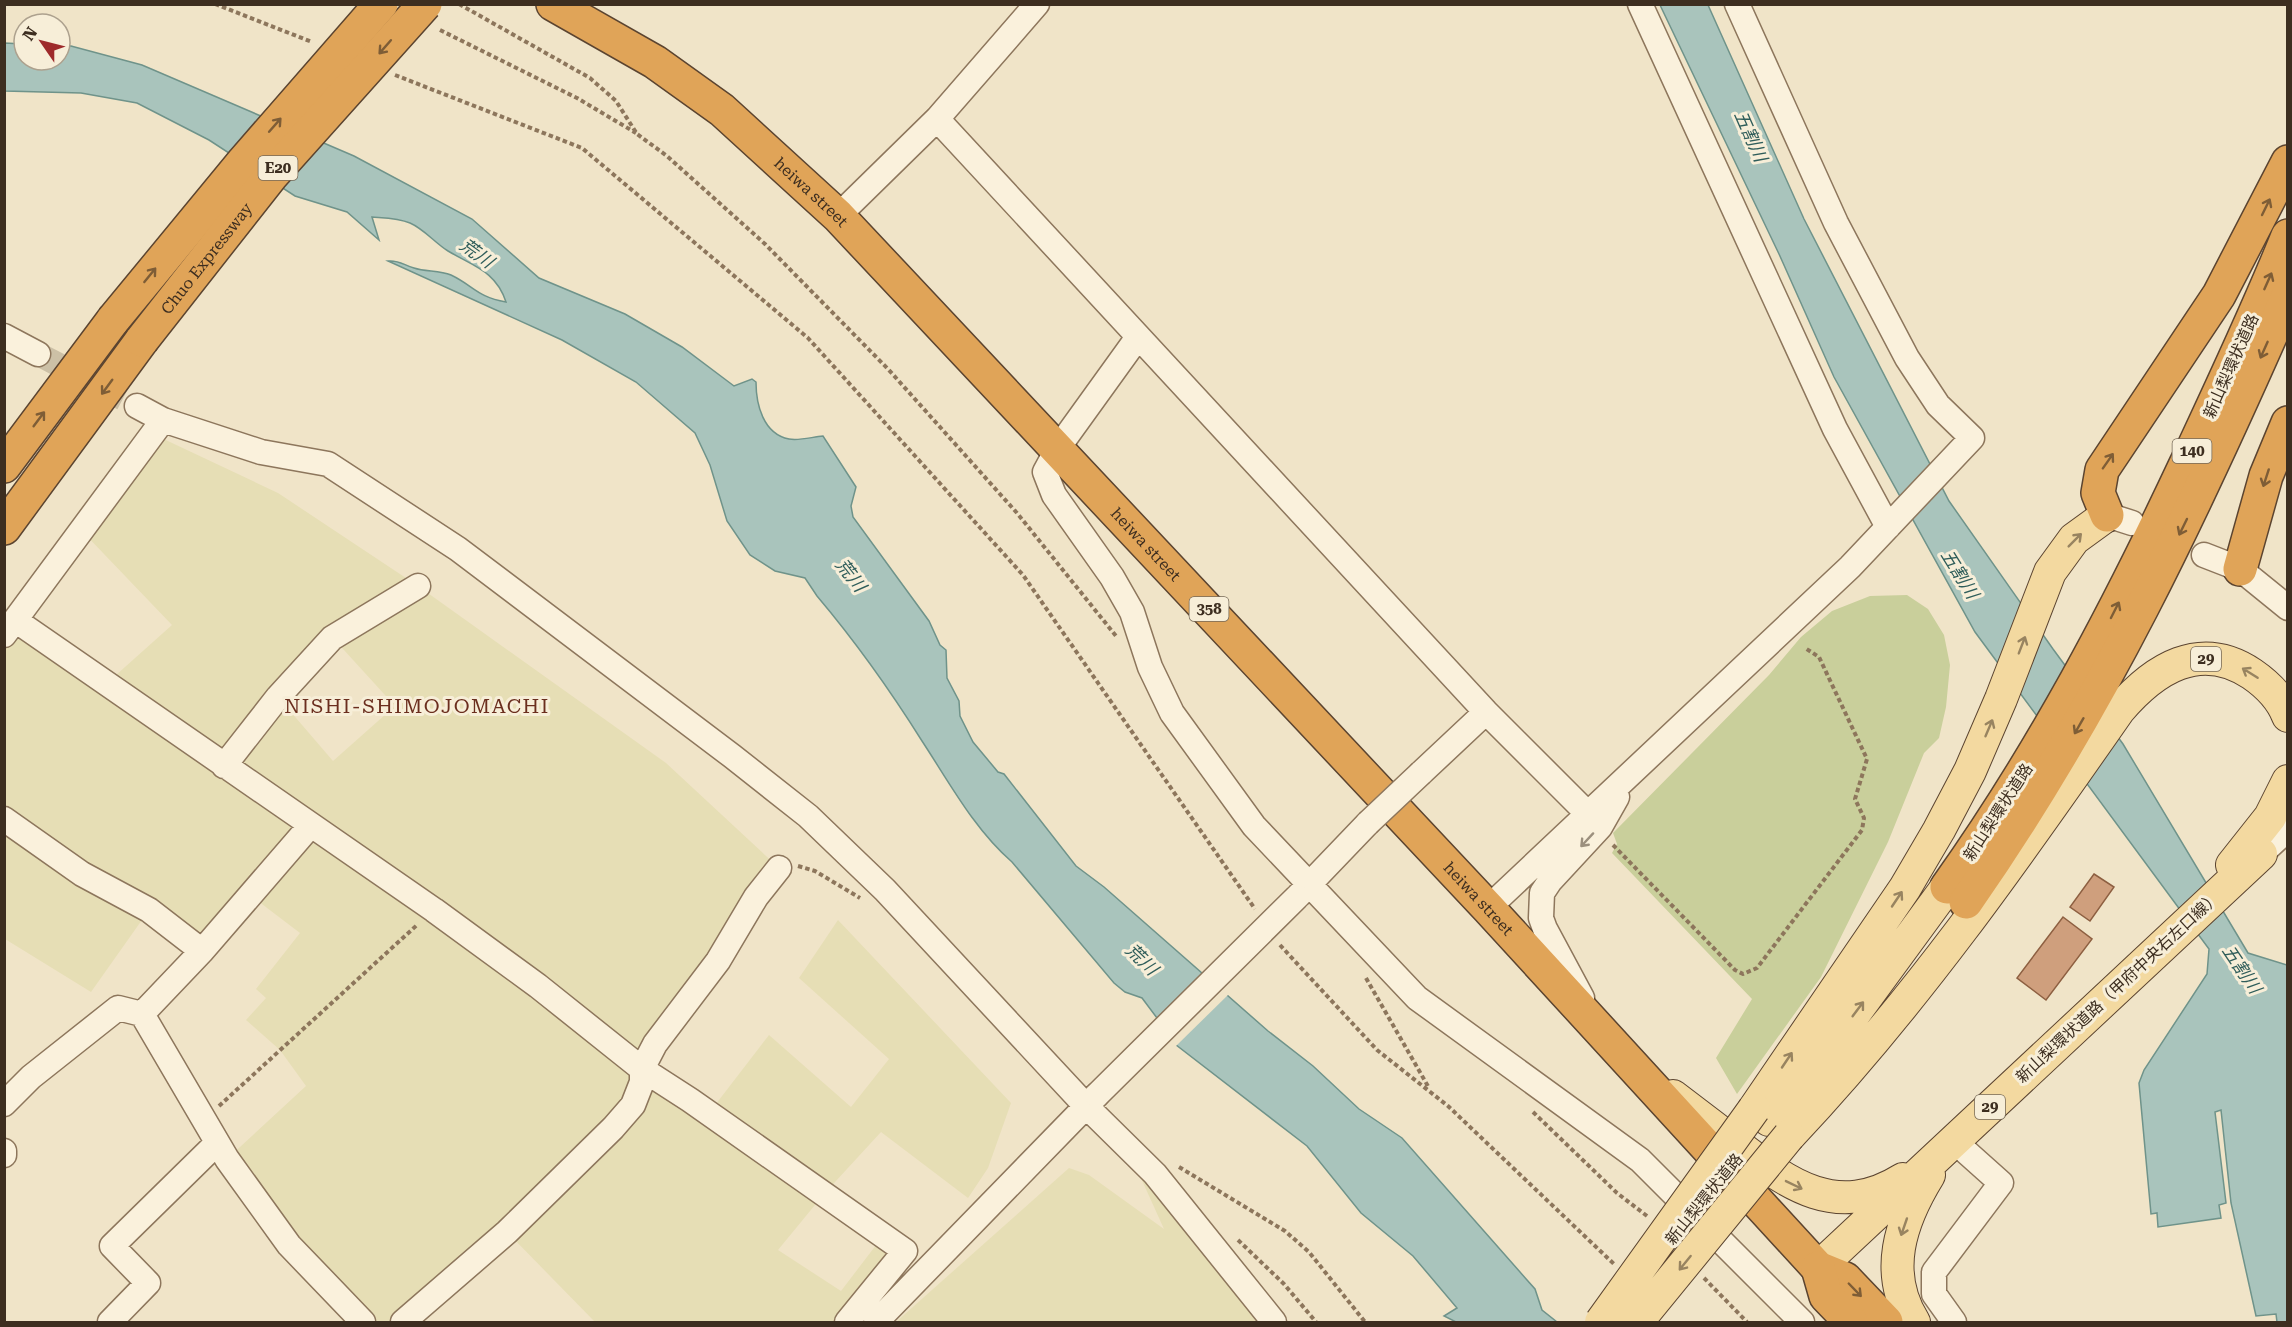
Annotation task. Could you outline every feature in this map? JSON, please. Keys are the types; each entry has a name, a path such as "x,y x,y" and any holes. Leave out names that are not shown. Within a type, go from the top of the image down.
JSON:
{"highway":[{"name":"Chuo Expressway","path":"4,466 113,320 244,161 381,4"},
{"name":"heiwa street","path":"553,4 655,62 722,110 838,216 1488,908 1818,1268 1845,1279 1886,1323"},
{"name":"Chuo Expressway","path":"4,528 142,340 272,176 433,17"},
{"path":"2119,519 2098,494 2102,470 2219,296 2288,162"},
{"name":"新山梨環状道路","path":"2097,672 2288,236"},
{"name":"新山梨環状道路","path":"2097,672 2198,496 2288,296"},
{"path":"2240,569 2266,476 2288,423"},
{"name":"140","path":"2053,768 2097,672"},
{"name":"新山梨環状道路","path":"1956,894 2053,768"},
{"name":"heiwa street","path":"1818,1268 1826,1296 1851,1323"}],"main road":[{"path":"1602,1323 1771,1122 1970,771 2001,699 2050,572 2074,539 2119,519"},
{"name":"29","path":"1771,1122 1845,1078 1952,944 2053,768 2120,710 2138,688 2157,674 2195,659 2213,659 2245,670 2261,680 2274,692 2288,716"},
{"name":"29","path":"2227,879 2270,817 2288,781"},
{"name":"新山梨環状道路（甲府中央右左口線）","path":"1818,1268 2163,946 2227,879 2261,854"},
{"name":"29","path":"1637,1323 1771,1122 1871,1032 1956,894"},
{"path":"1629,1063 1776,1175 1794,1185 1824,1196 1859,1196 1895,1184 1954,1141"},
{"path":"1914,1323 1901,1297 1897,1280 1898,1244 1923,1185 1954,1141"}],"street":[{"path":"838,216 937,119 1037,4"},
{"path":"1640,4 1835,429 1892,523"},
{"path":"1488,908 1842,574 1952,462 1972,438 1938,405 1907,358 1836,223 1737,4"},
{"path":"937,119 1486,712 1588,814"},
{"path":"1138,337 1058,448 1044,472 1046,481 1112,577 1132,612 1150,667 1172,713 1254,826 1304,890 1417,998 1640,1160 1802,1323"},
{"path":"5,338 38,354"},
{"path":"137,406 163,420 261,452 328,464 458,549 808,816 885,890 1092,1100 1155,1174 1274,1323"},
{"path":"163,420 10,628 224,766 434,910 538,986 642,1069 905,1251 847,1323"},
{"path":"2204,555 2240,569 2288,608"},
{"path":"224,766 278,697 333,638 418,586"},
{"path":"876,1323 1092,1100 1304,890 1368,823 1486,712"},
{"path":"1596,1026 1545,929 1540,905 1542,893 1550,881 1600,827 1630,774"},
{"path":"4,819 82,874 149,910 202,951"},
{"path":"142,1014 202,951 310,826"},
{"path":"2261,854 2288,829"},
{"path":"403,1323 507,1232 613,1128 633,1105 642,1082 642,1069 655,1044 718,961 756,897 779,868"},
{"path":"4,1104 38,1071 118,1008 142,1014 216,1144 289,1245 363,1323"},
{"path":"1954,1141 2001,1183 1934,1272 1934,1294 1954,1323"},
{"path":"110,1323 148,1283 112,1246 216,1144"}],"path":[{"path":"215,4 322,46"},
{"path":"459,4 590,78 616,101 637,134"},
{"path":"433,17 578,98 637,134 667,156 765,244 888,369 1017,513 1119,640"},
{"path":"387,71 582,148 808,338 1023,575 1262,919"},
{"path":"1610,843 1735,970 1743,974 1757,968 1862,830 1863,818 1855,799 1867,759 1819,657 1805,648"},
{"path":"779,868 794,865 815,870 866,902"},
{"path":"202,1120 434,910"},
{"path":"1275,938 1305,974 1377,1050 1431,1091 1616,1266"},
{"path":"1363,974 1431,1091"},
{"path":"1175,1164 1285,1231 1309,1252 1365,1323"},
{"path":"1617,1193 1653,1221"},
{"path":"1698,1273 1747,1323"}],"shaded area":[{"path":"153,434 278,493 418,586 666,763 779,868 642,1069 709,1113 769,1035 851,1107 889,1059 799,978 838,920 1011,1103 988,1168 968,1198 881,1132 824,1194 778,1250 841,1291 883,1236 905,1251 847,1322 595,1322 507,1232 403,1322 363,1322 227,1159 306,1086 280,1050 246,1020 266,998 256,989 300,933 250,895 202,951 149,910 91,992 5,939 4,635 15,620 106,684 172,625 81,530","holes":["333,638 395,706 333,761 278,697"]},
{"path":"1126,1145 1274,1322 896,1322 1069,1168 1089,1175 1164,1229"}],"green space":[{"path":"1907,595 1928,609 1944,635 1950,665 1946,707 1939,738 1924,753 1888,842 1821,977 1737,1094 1716,1058 1752,999 1612,853 1617,844 1613,833 1769,675 1801,637 1832,611 1870,596"}],"water":[{"name":"五割川","path":"1660,5 1708,5 1804,219 1949,501 2123,744 2248,953 2287,965 2287,1322 2277,1322 2276,1314 2256,1316 2231,1203 2221,1110 2215,1112 2226,1203 2219,1205 2221,1218 2158,1227 2157,1213 2151,1214 2139,1083 2144,1070 2207,974 2209,949 1975,632 1834,377 1779,254"},
{"name":"荒川","path":"4,43 12,43 12,72 72,72 72,46 142,65 354,156 472,219 539,278 625,314 682,347 734,386 752,379 756,382 763,417 773,431 780,436 797,440 823,436 856,487 851,506 853,517 929,621 940,645 946,650 947,678 959,701 960,716 973,742 998,772 1004,774 1076,866 1104,887 1268,1031 1313,1066 1359,1109 1402,1138 1535,1289 1542,1310 1557,1322 1456,1322 1444,1316 1457,1308 1413,1256 1361,1213 1307,1146 1158,1031 1160,1022 1142,998 1125,992 1114,983 974,820 885,685 805,578 775,571 750,555 727,521 710,465 695,433 636,382 562,340 388,261 451,275 482,294 506,302 496,283 483,270 448,251 410,223 372,217 379,240 347,212 295,196 209,140 137,103 81,93 5,91"}],"pier":[{"path":"1206,972 1230,993 1175,1047 1155,1032"}],"building":[{"path":"2094,874 2114,887 2090,921 2070,907"},
{"path":"2063,917 2092,939 2046,1000 2017,978"}],"tunnel":[{"path":"38,354 137,406"}],"district":[{"name":"NISHI-SHIMOJOMACHI","path":"417,706"}]}
